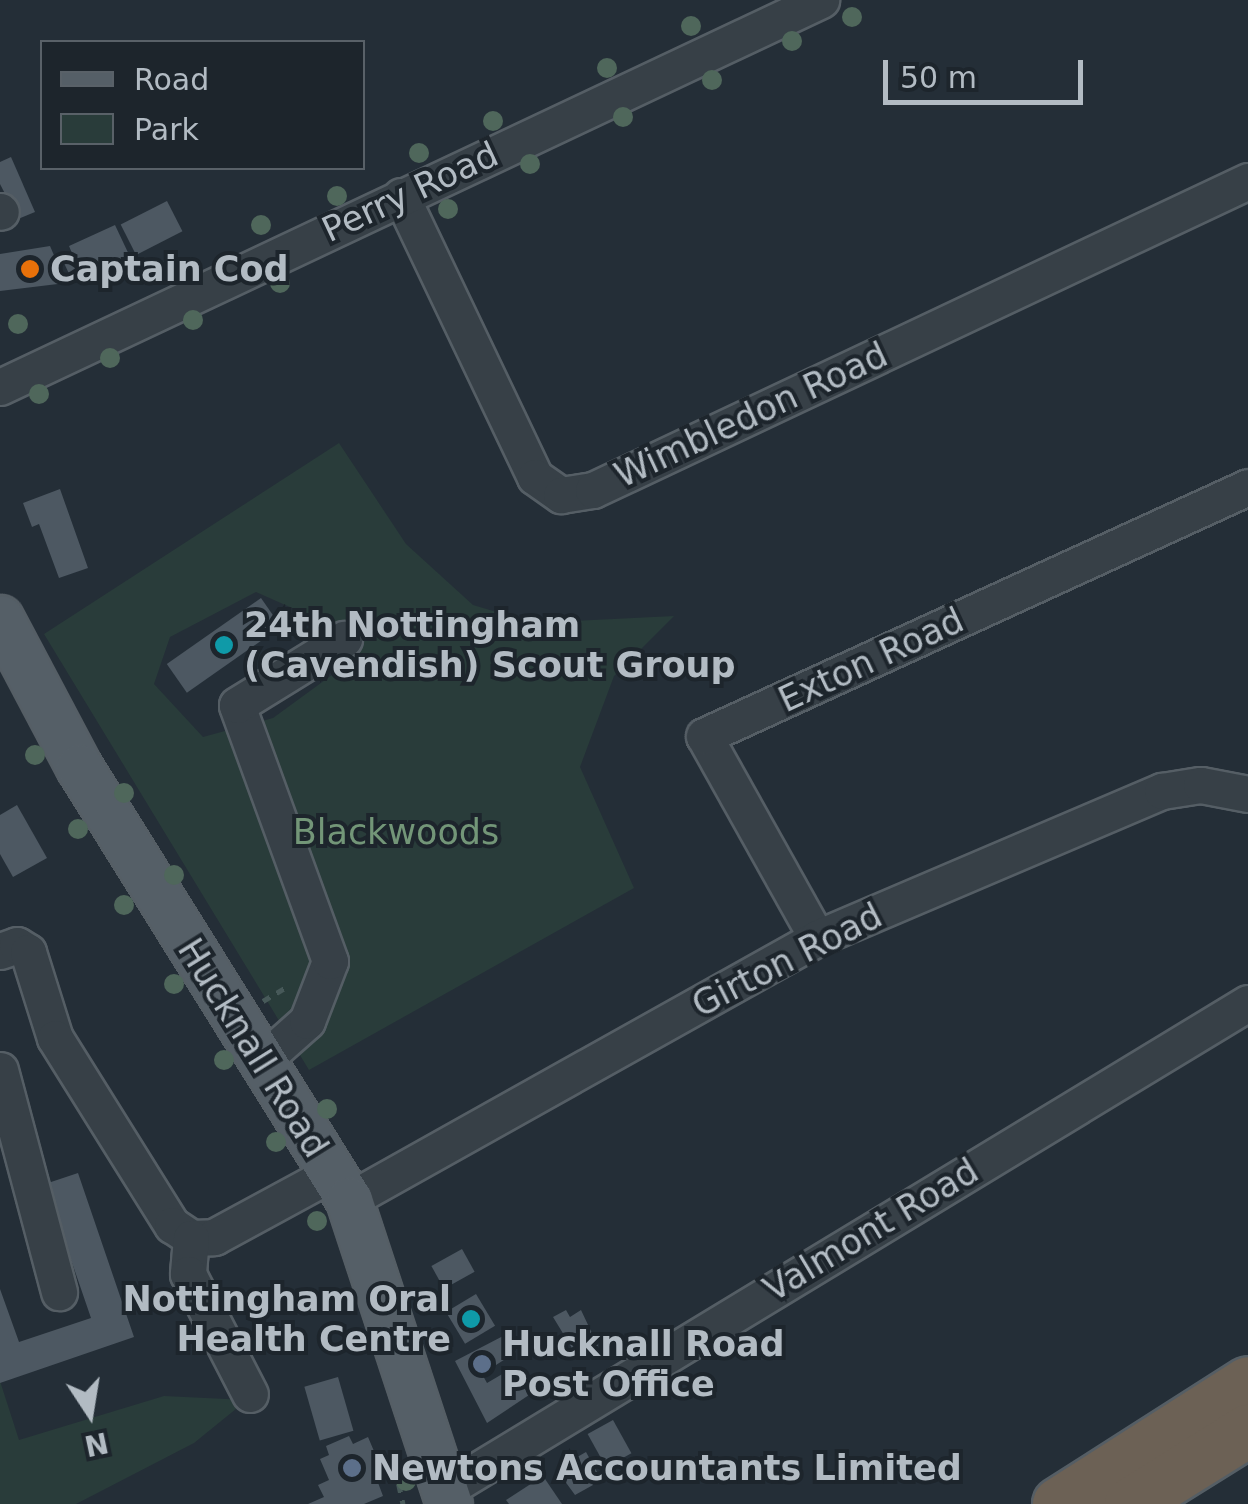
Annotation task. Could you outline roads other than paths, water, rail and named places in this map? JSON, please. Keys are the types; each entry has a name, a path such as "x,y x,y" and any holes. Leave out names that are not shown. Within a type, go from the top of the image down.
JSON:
{"highway":[{"path":"1059,1504 1248,1383"},
{"path":"1131,1504 1248,1431"}],"main road":[{"name":"Hucknall Road","path":"0,618 79,767 340,1187 447,1497"}],"street":[{"name":"Perry Road","path":"0,388 821,0"},
{"name":"Wimbledon Road","path":"400,196 535,477 561,494 592,490 1248,181"},
{"name":"Exton Road","path":"817,938 704,736 1248,487"},
{"path":"262,1061 307,1021 330,960 237,705 344,640"},
{"name":"Girton Road","path":"191,1238 214,1237 340,1187 817,938 1162,790 1184,784 1248,794"},
{"path":"0,951 17,945 28,952 54,1038 172,1225 191,1238 188,1274 250,1394"},
{"name":"Valmont Road","path":"447,1497 1248,1003"},
{"path":"0,1070 60,1292"}],"place":[{"name":"Captain Cod","path":"30,269"},
{"name":"24th Nottingham (Cavendish) Scout Group","path":"224,645"},
{"name":"Nottingham Oral Health Centre","path":"471,1319"},
{"name":"Hucknall Road Post Office","path":"482,1364"},
{"name":"Newtons Accountants Limited","path":"352,1468"}],"park label":[{"name":"Blackwoods","path":"396,832"}]}
